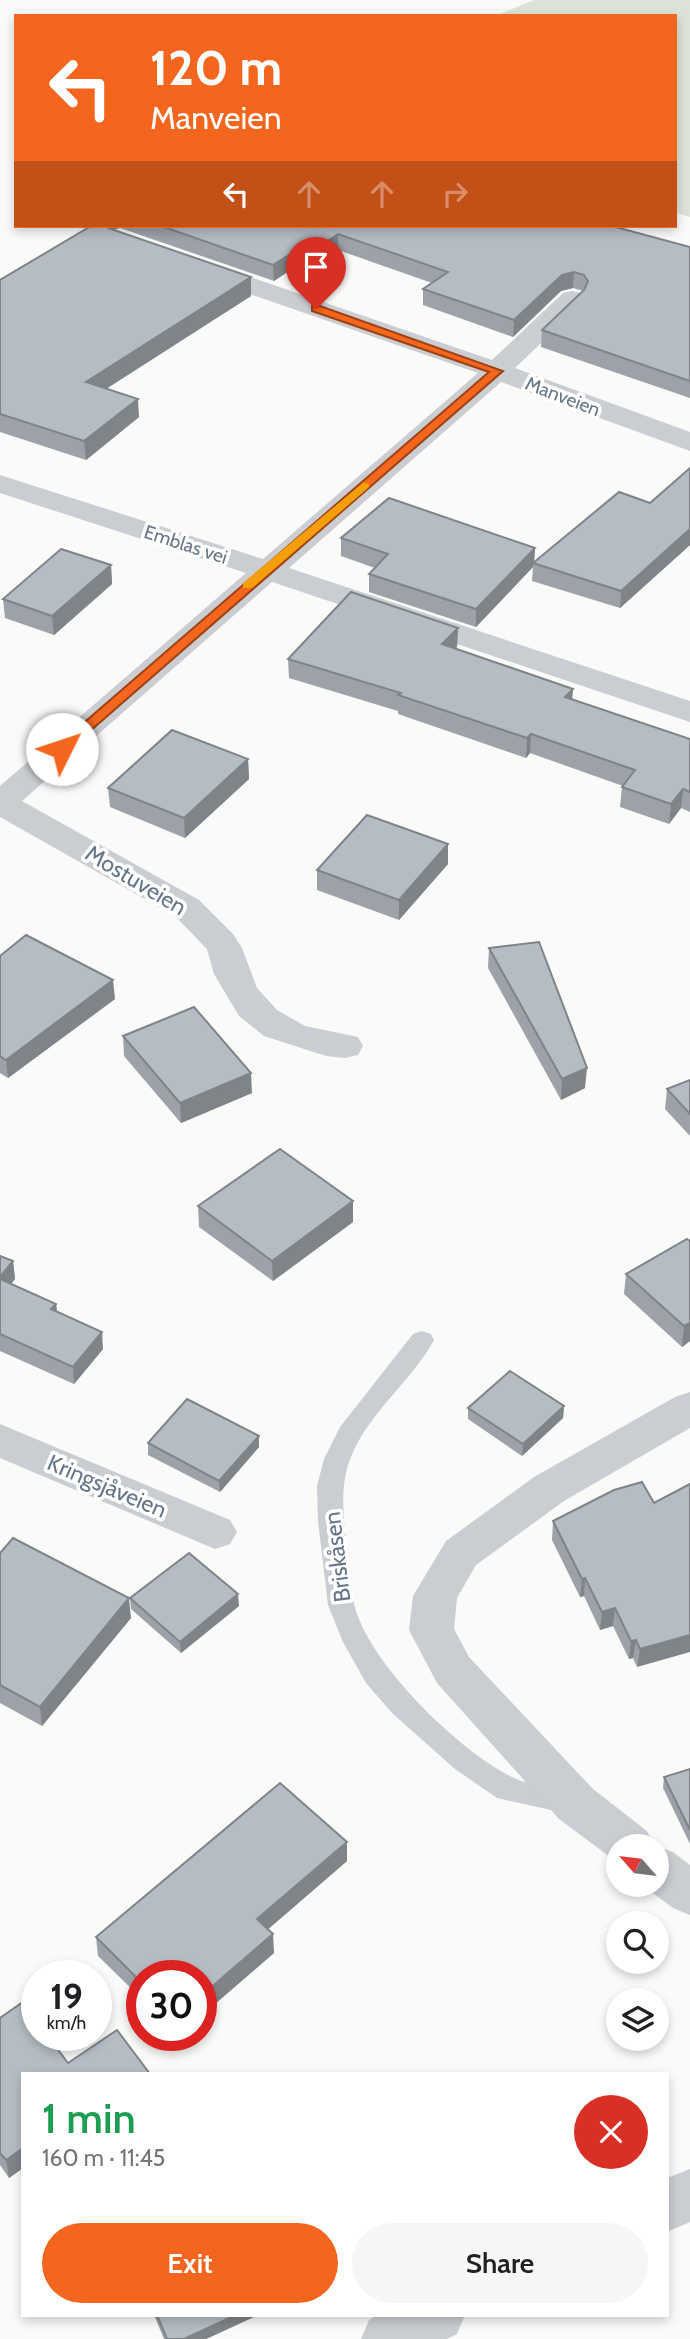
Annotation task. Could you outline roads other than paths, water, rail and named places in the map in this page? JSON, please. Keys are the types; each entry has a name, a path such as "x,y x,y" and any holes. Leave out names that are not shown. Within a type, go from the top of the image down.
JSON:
{"street":[{"name":"Manveien","path":"171,257 690,442"},
{"name":"Mostuveien","path":"345,1046 308,1041 269,1024 244,996 232,974 225,949 193,913 0,803 497,371 572,299"},
{"name":"Emblas vei","path":"0,484 690,712"},
{"name":"Briskåsen","path":"615,1834 576,1804 453,1670 430,1630 435,1596 461,1553 549,1489 690,1408"},
{"name":"Kringsjåveien","path":"0,1440 215,1532"},
{"path":"669,1877 690,1893"},
{"path":"669,2205 690,2194"},
{"path":"388,2339 434,2317"}],"lane":[{"name":"Briskåsen","path":"422,1340 349,1434 337,1459 330,1486 331,1521 341,1605 356,1642 376,1675 402,1705 465,1760 507,1789 576,1804"}]}
